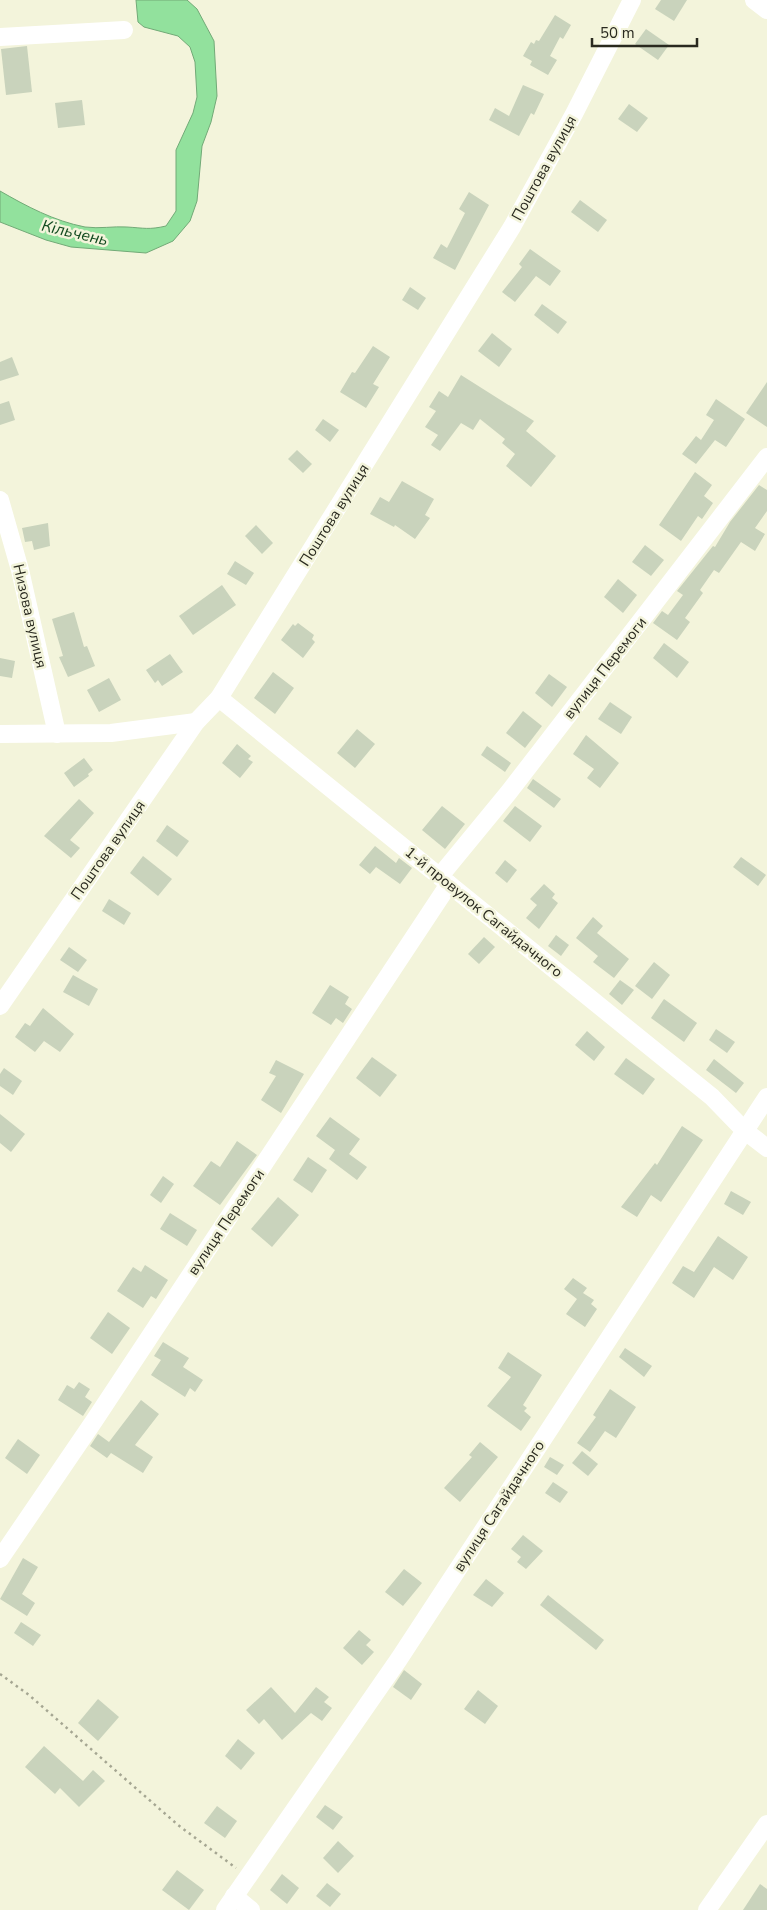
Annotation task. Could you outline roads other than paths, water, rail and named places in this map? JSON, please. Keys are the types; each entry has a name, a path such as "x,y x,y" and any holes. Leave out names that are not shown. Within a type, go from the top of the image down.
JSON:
{"street":[{"name":"Поштова вулиця","path":"0,1006 196,722 219,698 512,227 574,114 632,0"},
{"path":"754,0 767,10"},
{"path":"0,37 124,30"},
{"name":"вулиця Перемоги","path":"0,1559 94,1421 445,880 509,792 767,457"},
{"name":"Низова вулиця","path":"0,500 20,570 57,734"},
{"name":"1-й провулок Сагайдачного","path":"219,698 712,1097 745,1131 767,1148"},
{"path":"0,734 111,734 196,722"},
{"name":"вулиця Сагайдачного","path":"230,1903 399,1659 767,1097"},
{"path":"707,1910 767,1824"},
{"path":"230,1903 251,1910"}],"water":[{"name":"Кільчень","path":"136,0 187,0 197,9 214,41 217,96 211,122 202,146 197,201 190,221 173,241 146,253 71,247 46,240 0,222 0,191 51,217 85,227 147,228 166,226 176,211 176,150 193,113 197,97 195,62 190,47 178,36 144,27 138,22"}]}
